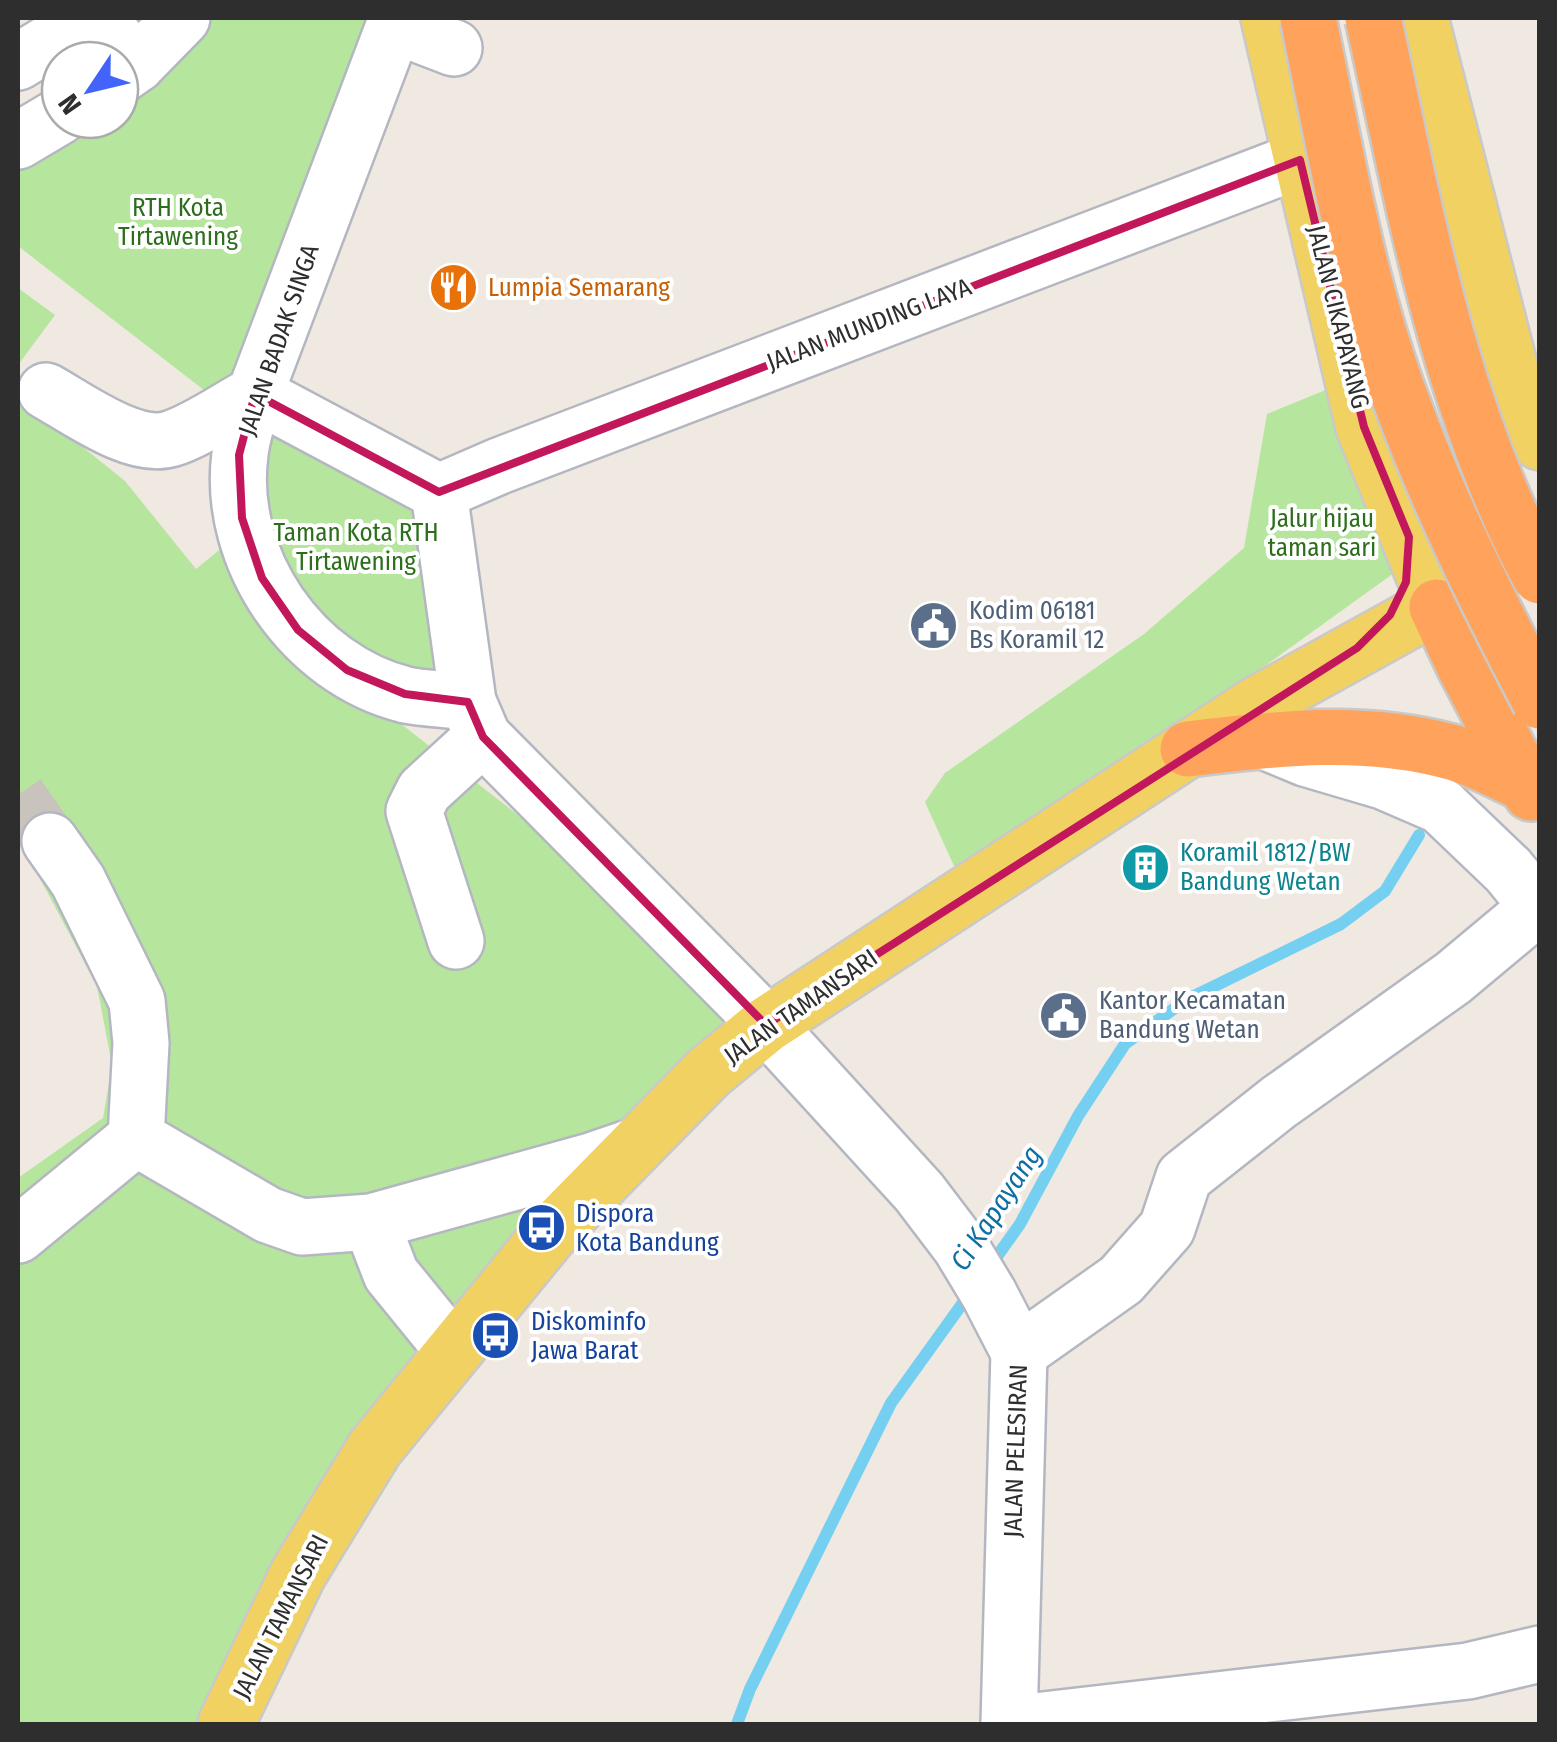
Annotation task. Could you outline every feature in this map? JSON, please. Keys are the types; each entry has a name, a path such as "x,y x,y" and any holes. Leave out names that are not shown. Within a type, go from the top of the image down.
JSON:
{"highway":[{"path":"1308,18 1360,266 1401,402 1470,565 1540,701"},
{"path":"1373,18 1422,244 1461,393 1514,529 1540,576"},
{"path":"1438,606 1462,663 1533,797"},
{"path":"1188,748 1262,740 1386,738 1458,754 1533,797"}],"main road":[{"name":"JALAN CIKAPAYANG","path":"1269,18 1364,427 1438,606"},
{"path":"1420,18 1512,376 1540,442"},
{"path":"1357,648 1390,615 1406,582 1409,537"},
{"name":"JALAN TAMANSARI","path":"226,1724 298,1574 375,1448 538,1246 708,1073 766,1025 1188,748 1357,648 1540,548"}],"street":[{"path":"54,40 90,18 102,22 112,40"},
{"path":"140,58 182,18"},
{"path":"395,21 454,48"},
{"name":"JALAN BADAK SINGA","path":"395,21 255,394 239,455 242,518 262,578 298,630 346,670 476,719"},
{"path":"18,62 40,49"},
{"path":"18,141 40,128"},
{"name":"JALAN MUNDING LAYA","path":"438,492 1300,160"},
{"path":"46,392 129,436 149,440 170,439 255,394 438,492 476,719 766,1025"},
{"path":"456,940 414,811 476,719"},
{"path":"1019,1352 1121,1280 1167,1228 1184,1177 1280,1102 1453,978 1539,908 1508,870 1441,806 1384,781 1305,758 1262,740"},
{"path":"18,1235 136,1138 141,1043 137,1001 78,881 50,841"},
{"name":"JALAN PELESIRAN","path":"766,1025 919,1192 977,1275 1019,1352 1009,1724"},
{"path":"136,1138 268,1215 302,1227 371,1222 635,1146"},
{"path":"371,1222 391,1274 439,1333 456,1347"},
{"path":"1009,1724 1468,1671 1540,1654"}],"highlighted area":[{"path":"1300,160 1364,427 1409,537 1406,582 1390,615 1357,648 766,1025 483,737 468,702 405,694 347,670 298,630 262,578 242,518 239,455 255,394 439,492"}],"green space":[{"name":"RTH Kota Tirtawening","path":"201,18 380,18 237,390 213,397 18,246 18,156 46,140 140,140 140,74"},
{"path":"18,288 55,315 18,365"},
{"name":"Jalur hijau taman sari","path":"1345,382 1412,560 1248,678 1228,716 965,890 925,802 945,773 1144,634 1244,548 1267,414"},
{"path":"18,395 125,481 196,569 240,533 305,649 759,1003 432,1396 210,1724 18,1724 18,1178 103,1118 112,1065 97,986 18,837"},
{"name":"Taman Kota RTH Tirtawening","path":"263,406 424,491 456,696 317,630 249,517"}],"waterway":[{"name":"Ci Kapayang","path":"988,1269 1020,1224 1078,1116 1125,1044 1186,1000 1341,924 1385,891 1419,835"},
{"name":"Ci Kapayang","path":"737,1724 750,1689 891,1403 970,1293"}],"tunnel":[{"path":"18,795 50,841"}],"place":[{"name":"Lumpia Semarang","path":"453,288"},
{"name":"Kodim 06181 Bs Koramil 12","path":"934,625"},
{"name":"Koramil 1812/BW Bandung Wetan","path":"1145,867"},
{"name":"Kantor Kecamatan Bandung Wetan","path":"1064,1015"},
{"name":"Dispora Kota Bandung","path":"541,1228"},
{"name":"Diskominfo Jawa Barat","path":"496,1336"}]}
